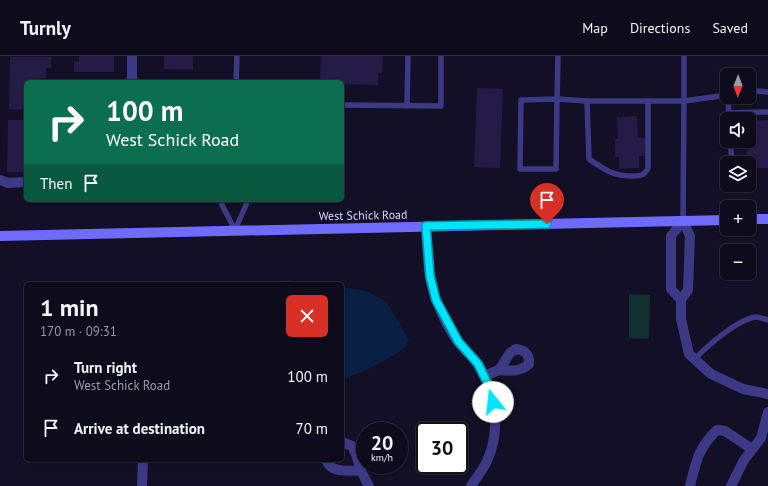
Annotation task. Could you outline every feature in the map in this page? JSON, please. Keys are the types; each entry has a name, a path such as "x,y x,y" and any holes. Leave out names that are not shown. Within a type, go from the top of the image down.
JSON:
{"street":[{"path":"132,56 132,80"},
{"path":"0,180 8,182 24,182"},
{"path":"756,219 768,219"},
{"name":"West Schick Road","path":"0,236 720,220"},
{"path":"681,300 671,289 671,236 683,221 690,236 688,290 681,300 681,319 689,354 711,374 743,389 768,394"},
{"path":"426,226 430,276 436,300 458,341 478,364 489,386 493,402 495,420 492,447 487,461 471,486"},
{"path":"484,376 499,370"},
{"path":"731,486 744,460 761,438 768,412"},
{"path":"690,486 696,458 707,440 717,430 725,431 752,449"},
{"path":"344,443 352,446 356,454"},
{"path":"142,486 143,462"},
{"path":"327,462 329,466 338,470 356,471"},
{"path":"363,474 369,486"}],"lane":[{"path":"236,80 237,56"},
{"path":"407,106 408,56"},
{"path":"344,105 441,106 441,56"},
{"path":"558,56 557,99 556,169 520,169 521,100 557,99 587,101 684,101 720,97"},
{"path":"683,221 684,56"},
{"path":"756,91 768,92"},
{"path":"587,101 589,160 603,169 619,176 641,176 646,173 648,168 648,101"},
{"path":"756,113 768,112"},
{"path":"222,202 222,206 235,230"},
{"path":"235,230 247,202"},
{"path":"695,359 739,323 758,317 768,320"}],"green space":[{"path":"629,294 650,295 649,339 629,338"}],"water":[{"path":"289,280 302,282 280,282"},
{"path":"344,287 366,291 386,301 409,340 406,346 394,355 366,370 344,378"}],"building":[{"path":"79,56 114,56 114,72 74,72 74,61 79,62"},
{"path":"164,56 193,56 193,70 164,69"},
{"path":"321,56 383,56 382,73 378,73 378,85 344,84 344,80 320,80"},
{"path":"10,57 51,57 51,68 46,68 46,78 40,78 40,80 24,80 24,110 9,109"},
{"path":"477,88 503,89 500,168 474,167"},
{"path":"637,116 638,138 646,138 647,156 639,156 639,168 619,169 619,157 615,157 615,139 618,139 617,117"},
{"path":"8,120 24,120 24,172 7,172"},
{"path":"768,120 768,168 756,168 756,156 747,156 746,148 756,148 756,121"}],"route":[{"path":"493,402 489,386 478,364 458,341 446,322 436,300 430,276 426,226 547,224"}]}
